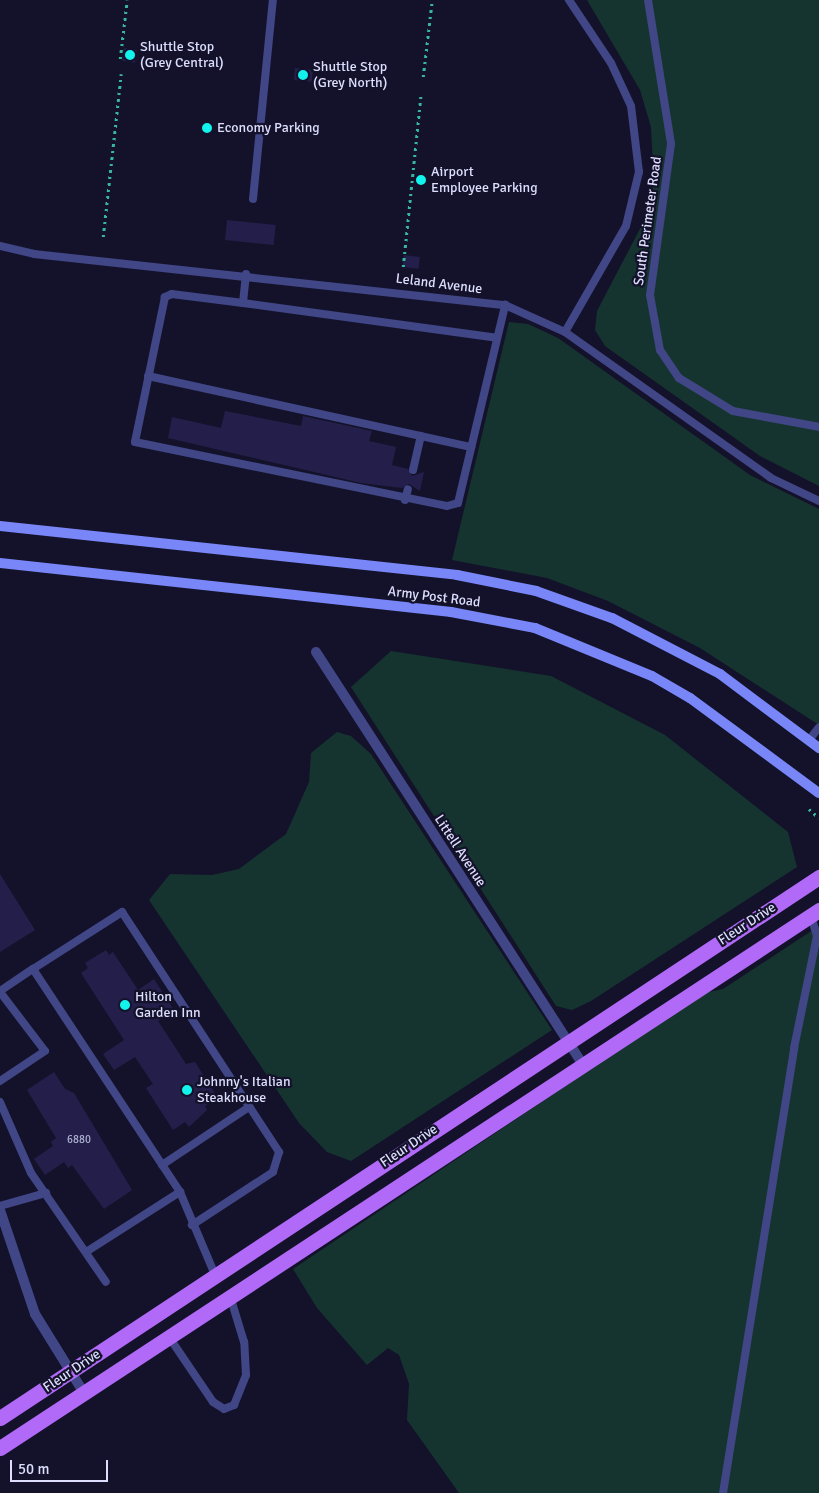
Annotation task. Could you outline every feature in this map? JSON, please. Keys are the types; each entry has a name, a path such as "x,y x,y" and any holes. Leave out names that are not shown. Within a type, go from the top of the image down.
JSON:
{"main road":[{"name":"Army Post Road","path":"0,526 458,576 536,591 612,618 720,674 819,748"},
{"name":"Army Post Road","path":"0,563 451,612 535,628 652,676 819,793"},
{"name":"Fleur Drive","path":"0,1418 816,877"},
{"name":"Fleur Drive","path":"0,1448 815,913"},
{"path":"215,1275 230,1296"}],"street":[{"name":"Littell Avenue","path":"316,652 583,1065"},
{"path":"0,1210 2,1231 35,1314 84,1393"}],"lane":[{"path":"253,199 274,0"},
{"path":"566,332 626,226 639,172 631,106 611,63 569,0"},
{"name":"South Perimeter Road","path":"648,0 671,144 650,295 660,350 679,378 733,411 819,427"},
{"name":"Leland Avenue","path":"0,246 34,254 246,274 505,305 566,332 771,478 819,501"},
{"path":"242,303 246,274"},
{"path":"497,338 172,294 165,297 134,442 406,500 447,506 458,503 505,305"},
{"path":"148,376 471,447"},
{"path":"413,470 421,436"},
{"path":"406,500 408,489"},
{"path":"809,740 819,727"},
{"path":"0,1081 45,1051 0,992 122,912 279,1152 279,1161 273,1172 192,1225"},
{"path":"723,1493 794,1048 817,936 815,913"},
{"path":"34,969 180,1192 192,1225 215,1275"},
{"path":"0,1102 31,1173 106,1282"},
{"path":"162,1165 249,1107"},
{"path":"86,1252 180,1192"},
{"path":"0,1206 46,1193"},
{"path":"169,1337 213,1402 224,1409 234,1405 246,1375 244,1342 230,1296"}],"path":[{"path":"120,59 127,0"},
{"path":"423,77 432,0"},
{"path":"103,237 121,74"},
{"path":"403,267 421,92"},
{"path":"809,809 819,818"}],"green space":[{"path":"587,0 819,0 819,486 760,456 605,346 595,330 597,311 643,223 653,168 651,127 640,90"},
{"path":"509,322 528,324 558,338 750,475 819,509 819,725 700,648 608,601 547,578 452,560"},
{"path":"391,651 551,676 665,735 788,832 797,867 591,1001 572,1010 556,1006 351,687"},
{"path":"337,732 351,736 371,754 552,1030 351,1161 327,1152 299,1123 149,900 170,874 212,875 239,869 286,834 309,782 311,753"},
{"path":"819,926 819,1493 459,1493 407,1420 409,1384 399,1355 388,1348 367,1365 317,1308 293,1269 704,993 723,989"}],"building":[{"name":"Shuttle Stop (Grey Central)","path":"124,48 137,50 135,63 122,61"},
{"name":"Shuttle Stop (Grey North)","path":"295,68 313,70 312,82 294,80"},
{"path":"227,220 276,225 274,245 225,240"},
{"path":"404,255 420,257 418,269 403,267"},
{"path":"225,411 301,426 303,416 372,431 369,441 396,447 392,465 408,469 412,476 424,472 420,491 409,484 402,488 361,483 168,438 172,417 221,428"},
{"path":"0,874 35,930 0,952"},
{"path":"106,950 109,955 113,952 138,990 154,979 174,1010 158,1021 186,1064 195,1062 218,1098 205,1106 207,1110 189,1127 185,1122 173,1130 146,1088 153,1084 135,1057 114,1070 103,1054 124,1040 81,973 88,968 85,963"},
{"path":"54,1072 65,1089 74,1093 132,1190 104,1209 72,1165 68,1168 64,1162 45,1175 34,1159 53,1146 51,1142 56,1138 27,1090"}],"place":[{"name":"Shuttle Stop (Grey Central)","path":"130,55"},
{"name":"Shuttle Stop (Grey North)","path":"303,75"},
{"name":"Economy Parking","path":"207,128"},
{"name":"Airport Employee Parking","path":"421,180"},
{"name":"Hilton Garden Inn","path":"125,1005"},
{"name":"Johnny's Italian Steakhouse","path":"187,1090"}]}
